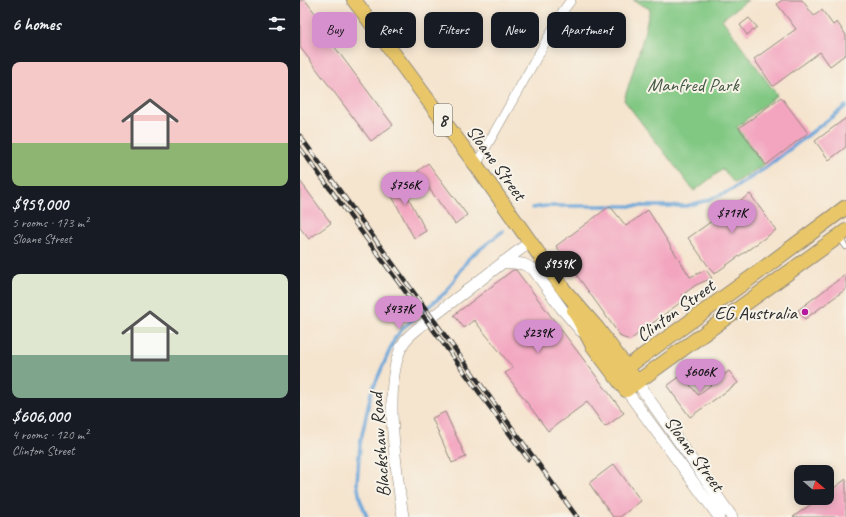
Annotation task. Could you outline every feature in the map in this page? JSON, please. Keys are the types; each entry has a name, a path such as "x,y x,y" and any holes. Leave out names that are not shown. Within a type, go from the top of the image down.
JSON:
{"main road":[{"name":"Sloane Street","path":"354,0 476,165 531,241 564,290 596,328 621,372 631,386"},
{"name":"Clinton Street","path":"621,372 846,207"},
{"name":"Clinton Street","path":"631,386 767,288 844,238"},
{"path":"756,274 767,288"},
{"name":"Sloane Street","path":"564,290 593,346 621,372"}],"street":[{"path":"476,165 563,11 571,0"},
{"name":"Blackshaw Road","path":"403,517 395,455 392,404 394,379 400,352 404,343 415,331 531,241"},
{"path":"503,262 523,264 533,269 562,309 593,346"},
{"name":"Sloane Street","path":"631,386 719,517"},
{"name":"Sloane Street","path":"631,386 732,517"}],"green space":[{"name":"Manfred Park","path":"633,0 748,0 722,19 777,95 737,127 764,165 734,183 723,169 694,191 624,100 641,46 650,9"}],"building":[{"path":"300,0 305,0 314,12 312,12 312,48 335,48 393,125 371,141 300,47"},
{"path":"782,0 802,0 814,16 822,10 833,25 837,22 846,35 846,54 830,66 820,52 773,86 754,59 796,29 777,4"},
{"path":"749,18 757,27 747,35 740,25"},
{"path":"781,97 808,133 766,165 739,128"},
{"path":"846,118 846,147 829,160 815,141"},
{"path":"428,163 467,215 455,224 417,172"},
{"path":"396,174 426,231 414,238 384,181"},
{"path":"300,181 331,223 309,239 300,228"},
{"path":"750,194 776,230 714,274 688,238"},
{"path":"610,206 626,226 648,210 690,277 706,270 712,278 696,285 682,295 685,299 630,340 621,337 556,246"},
{"path":"513,270 516,270 624,413 605,427 587,402 548,431 505,373 513,368 474,320 464,328 454,315"},
{"path":"846,274 846,289 805,319 798,310"},
{"path":"729,371 738,383 690,417 667,386 682,375 698,395"},
{"path":"445,412 466,457 452,463 432,418"},
{"path":"614,464 641,501 620,517 613,517 589,483"},
{"path":"846,479 846,517 793,517 810,505 834,505 834,488"}],"waterway":[{"path":"532,208 545,206 686,206 705,201 728,192 764,169 846,106"},
{"path":"367,517 360,499 357,483 360,444 371,393 395,338 403,328 446,292 469,258 503,231"}],"railway":[{"path":"300,136 577,517"},
{"path":"300,148 528,459"}],"place":[{"name":"EG Australia","path":"805,312"}]}
